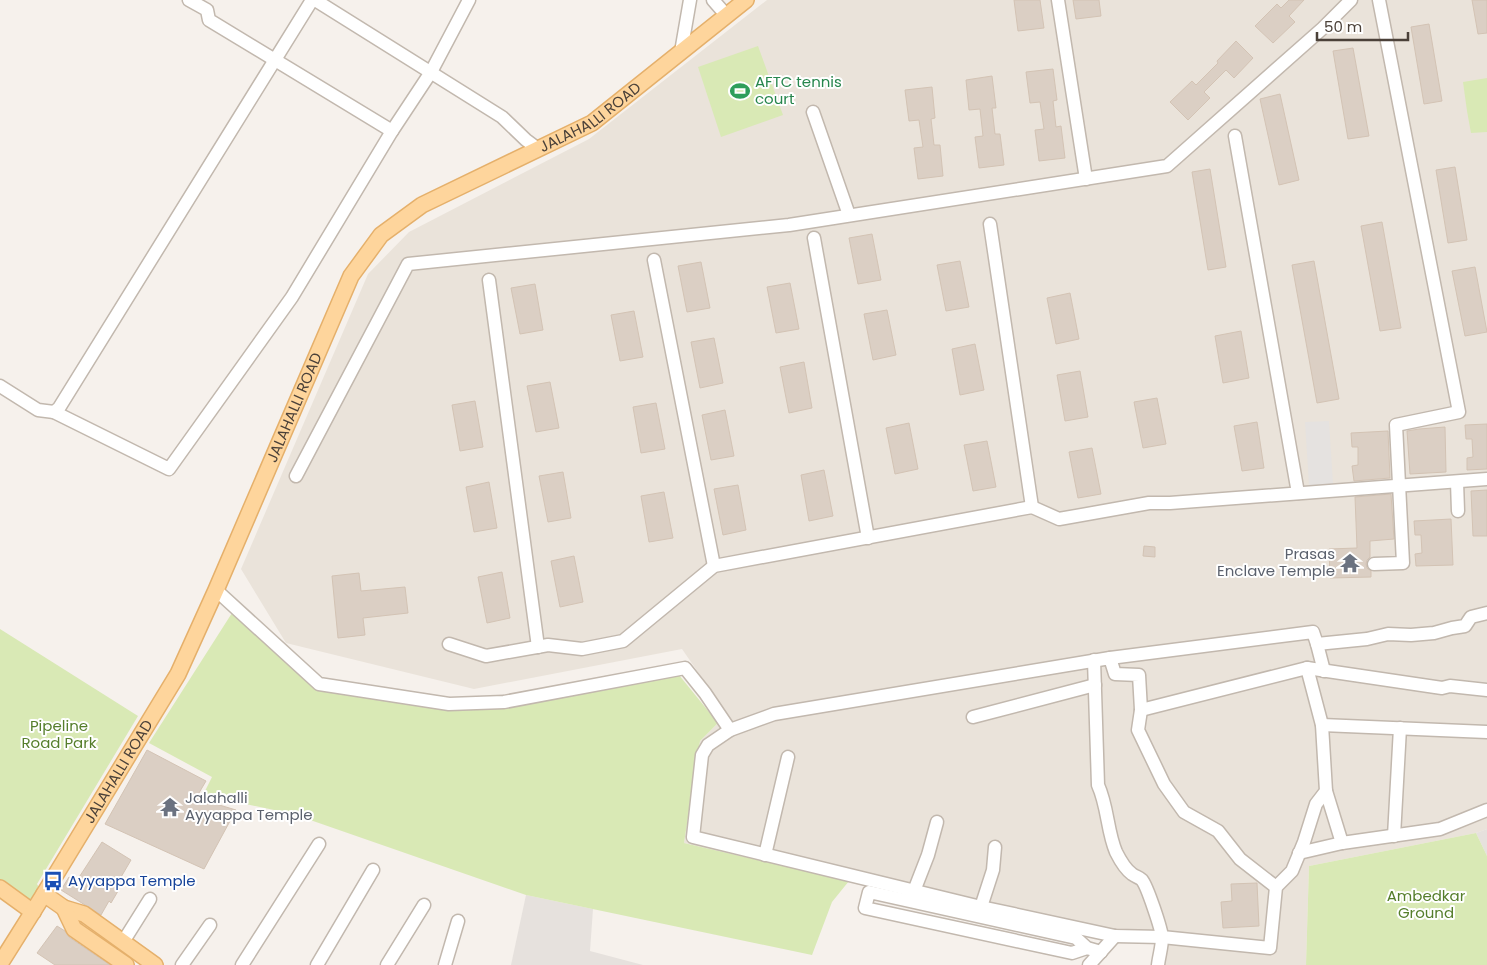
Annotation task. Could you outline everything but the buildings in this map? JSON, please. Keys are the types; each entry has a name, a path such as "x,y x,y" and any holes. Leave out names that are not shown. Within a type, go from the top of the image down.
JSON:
{"main road":[{"name":"JALAHALLI ROAD","path":"0,964 178,674 351,276 381,235 422,205 592,122 746,0"},
{"path":"0,888 33,912"},
{"path":"44,894 64,908 84,914 155,965"},
{"path":"64,908 74,929 126,965"}],"street":[{"path":"189,0 207,10 209,20 392,131"},
{"path":"54,412 64,402 313,0 502,117 538,149"},
{"path":"0,386 38,410 54,412 169,469 292,296 392,131 431,72 469,0"},
{"path":"681,52 690,0"},
{"path":"713,0 727,16"},
{"path":"1058,0 1086,179"},
{"path":"296,476 408,264 789,225 1167,166 1323,28 1351,0"},
{"path":"1374,564 1403,563 1396,425 1459,412 1379,0"},
{"path":"813,112 850,216"},
{"path":"1235,136 1298,493"},
{"path":"990,224 1032,508"},
{"path":"814,238 868,538"},
{"path":"654,260 714,566"},
{"path":"489,280 538,647"},
{"path":"449,644 486,656 548,645 582,649 623,641 714,566 1032,508 1059,519 1149,503 1487,479"},
{"path":"1457,482 1458,511"},
{"path":"216,590 319,684 449,704 504,702 685,668 705,693 730,730"},
{"path":"1317,644 1388,634 1434,633 1465,626 1471,617 1487,613"},
{"path":"1324,671 1313,632 1094,660 774,714 730,730 708,745 702,755 693,837 981,907 1115,936 1162,937 1270,948 1276,887 1292,871 1304,842 1316,804 1326,791"},
{"path":"1110,658 1115,674 1139,675 1141,710 1138,730 1164,784 1184,812 1218,831 1240,859 1276,887"},
{"path":"1094,660 1098,785 1102,795 1111,838 1122,862 1144,884 1162,937 1158,965"},
{"path":"1141,710 1307,668 1442,688 1450,686 1487,690"},
{"path":"1307,668 1322,725 1326,791 1342,843"},
{"path":"973,717 1095,685"},
{"path":"1322,725 1487,732"},
{"path":"1394,836 1400,728"},
{"path":"765,855 788,757"},
{"path":"1299,853 1342,843 1440,828 1487,810"},
{"path":"914,891 928,855 937,822"},
{"path":"242,965 319,844"},
{"path":"981,907 993,870 995,847"},
{"path":"317,965 373,870"},
{"path":"1087,948 1072,953 865,908 869,892 1076,938 1087,948 1101,952"},
{"path":"122,942 150,899"},
{"path":"387,965 424,905"},
{"path":"445,965 458,921"},
{"path":"182,965 210,924"},
{"path":"1090,965 1115,936"}],"shaded area":[{"path":"767,0 1487,0 1487,829 1476,833 1309,866 1306,965 1152,965 1155,944 849,881 684,843 700,741 727,714 682,649 474,689 286,643 241,569 368,274 409,232 589,139"},
{"path":"1329,421 1333,484 1309,486 1305,422"},
{"path":"1487,829 1487,856 1476,833"},
{"path":"526,895 593,909 590,951 643,965 511,965"}],"green space":[{"name":"AFTC tennis court","path":"758,46 783,115 721,137 698,67"},
{"path":"1487,78 1487,132 1471,133 1463,82"},
{"path":"232,613 313,688 450,709 679,675 718,723 700,741 684,843 849,881 832,902 812,955 526,895 293,814 203,795 212,777 149,743"},
{"name":"Pipeline Road Park","path":"0,629 138,716 37,884 41,891 31,907 0,885"},
{"name":"Ambedkar Ground","path":"1476,833 1487,856 1487,965 1306,965 1309,866"}],"place":[{"name":"AFTC tennis court","path":"740,91"},
{"name":"Prasas Enclave Temple","path":"1350,563"},
{"name":"Jalahalli Ayyappa Temple","path":"170,807"},
{"name":"Ayyappa Temple","path":"53,881"}]}
